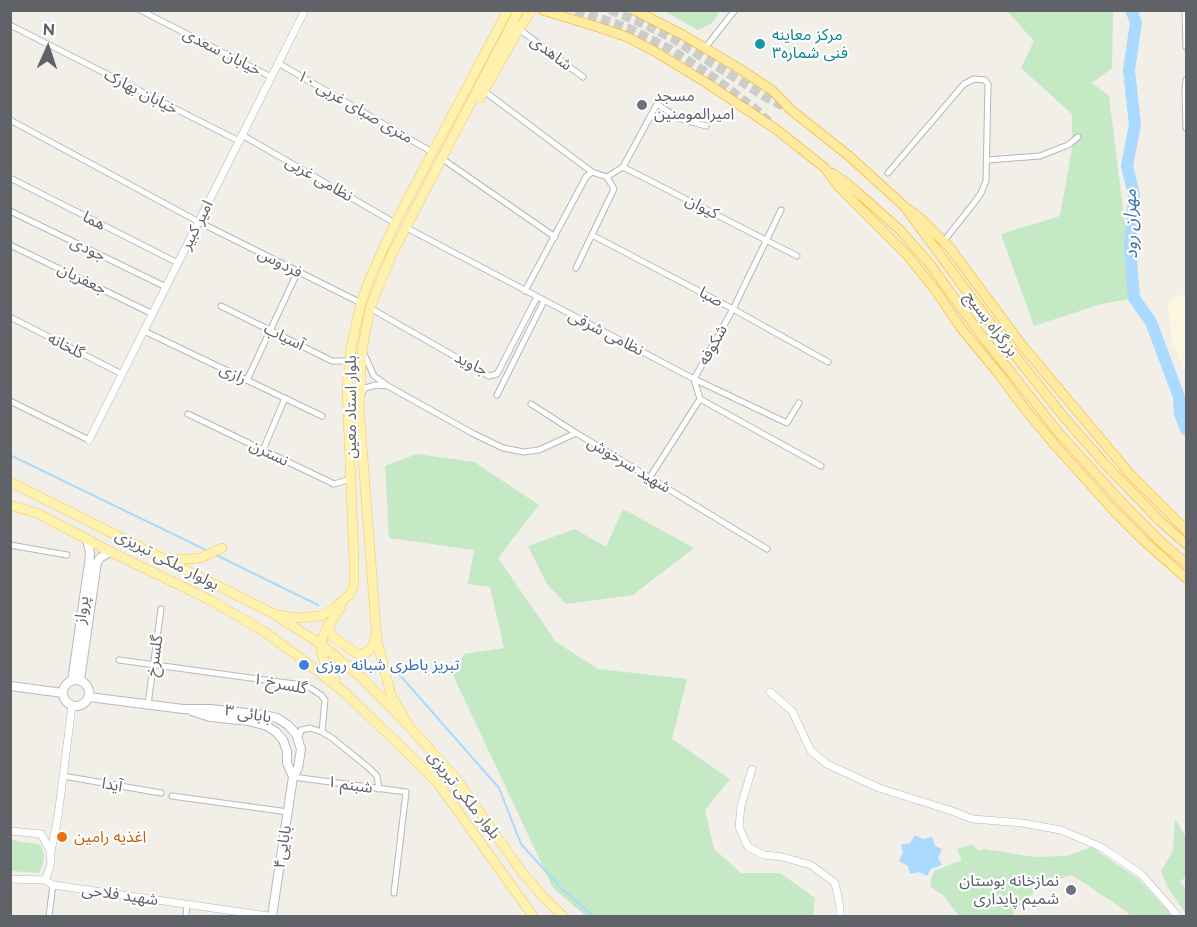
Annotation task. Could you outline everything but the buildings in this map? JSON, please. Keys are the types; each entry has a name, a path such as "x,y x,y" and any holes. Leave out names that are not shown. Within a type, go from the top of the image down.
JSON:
{"highway":[{"path":"521,10 530,10"},
{"path":"542,10 604,29 654,51 777,130 825,168 839,187 908,256 936,291 961,328 1054,444 1143,540 1186,578"},
{"name":"بزرگراه بسیج","path":"634,10 705,48 773,91 791,110 849,156 904,206 999,335 1063,416 1160,521 1186,544"},
{"name":"بزرگراه بسیج","path":"825,168 848,184 900,230 929,263 976,328 1058,432 1125,506 1186,563"},
{"path":"904,206 921,219 950,248 1022,344 1080,415 1130,474 1186,530"}],"main road":[{"path":"432,152 438,132 502,10"},
{"path":"432,152 508,10"},
{"path":"441,159 521,10"},
{"path":"441,159 455,141 530,10"},
{"name":"بلوار استاد معین","path":"408,726 391,695 376,631 359,398 365,306 370,278 395,223 432,152"},
{"name":"بلوار استاد معین","path":"351,593 354,585 354,561 347,389 351,347 365,306 441,159"},
{"name":"بولوار ملکی تبریزی","path":"10,482 274,614 319,644 361,677"},
{"name":"بولوار ملکی تبریزی","path":"10,505 39,514 219,605 265,632 342,690"},
{"name":"پرواز","path":"76,681 90,553 87,539"},
{"path":"159,555 171,559 200,558 222,548"},
{"name":"پرواز","path":"76,681 97,562 111,552"},
{"path":"274,614 295,618 321,616 335,609 351,593"},
{"path":"342,690 327,670 321,651 323,636 351,593"},
{"path":"330,623 333,637 359,655 367,652 373,646 376,631"},
{"name":"بلوار ملکى تبریزى","path":"361,677 458,781 521,871 563,916"},
{"path":"76,681 84,682 89,688 89,697 81,706 72,706 66,701 63,693 65,686 76,681"},
{"path":"10,686 63,693"},
{"name":"بلوار ملکى تبریزى","path":"342,690 437,782 533,916"},
{"name":"بابائی ۳","path":"89,697 183,709 210,709 264,715 277,718 288,725 296,734 298,742"},
{"name":"بابائی ۳","path":"183,709 210,717 267,726 283,740 287,751 287,763 293,777"},
{"path":"293,777 298,768 301,750 298,742"},
{"name":"بابایی۴","path":"270,916 293,777"}],"street":[{"name":"خیابان سعدی","path":"140,10 271,77"},
{"name":"امیر کبیر","path":"89,440 305,10"},
{"path":"705,48 735,10"},
{"path":"1185,10 1186,47"},
{"name":"خیابان بهارک","path":"10,26 241,138"},
{"name":"شاهدی","path":"519,29 583,77"},
{"name":"۱۰ متری صبای غربی","path":"278,63 432,152"},
{"path":"888,173 964,84 974,79 985,80 988,84 986,181 981,193 943,242"},
{"path":"1186,80 1186,128"},
{"path":"484,91 592,172 608,177 614,189 576,268"},
{"path":"608,177 622,167 657,104 678,118 705,126"},
{"name":"فردوس","path":"10,120 199,222 365,306"},
{"path":"987,160 1040,156 1068,145 1078,137"},
{"name":"نظامی غربی","path":"241,138 395,223"},
{"path":"441,159 555,237"},
{"name":"کیوان","path":"622,167 797,256"},
{"path":"525,291 586,177 592,172"},
{"name":"هما","path":"10,178 178,263"},
{"name":"شکوفه","path":"700,399 694,379 733,309 781,210"},
{"name":"جودی","path":"10,211 166,287"},
{"name":"نظامی شرقی","path":"405,227 694,379 787,423 799,403"},
{"name":"صبا","path":"592,235 828,362"},
{"name":"جعفریان","path":"10,245 153,314"},
{"path":"247,380 298,271"},
{"name":"جاوید","path":"365,306 489,376 497,374 537,297"},
{"path":"497,395 544,301"},
{"name":"آسیاب","path":"221,306 332,361 350,360"},
{"name":"گلخانه","path":"10,317 122,374"},
{"name":"رازی","path":"144,331 322,416"},
{"name":"شهید سرخوش","path":"362,350 374,375 388,386 472,433 503,448 524,452 539,450 576,433 767,549"},
{"path":"359,398 365,388 376,385 388,386"},
{"path":"263,450 285,398"},
{"path":"651,477 700,399 821,466"},
{"path":"10,401 89,440"},
{"path":"531,404 576,433"},
{"name":"نسترن","path":"188,414 334,484 351,479"},
{"path":"10,545 67,555"},
{"name":"گلسرخ","path":"148,704 161,609"},
{"path":"119,660 153,665"},
{"name":"گلسرخ ۱","path":"153,665 302,685 321,695 325,700 322,732"},
{"path":"770,692 792,711 812,751 827,764 879,788 973,819 1022,823 1061,830 1101,847 1141,874 1177,916"},
{"path":"10,879 45,880 50,870 72,706"},
{"path":"298,742 301,730 310,728 322,732 377,776 379,789"},
{"path":"752,769 741,806 739,827 748,847 764,855 782,856 811,865 835,884 840,916"},
{"name":"آیدا","path":"63,776 161,793"},
{"name":"شبنم ۱","path":"293,777 406,792 394,893"},
{"path":"172,796 288,812"},
{"path":"10,831 41,834 51,829 58,816"},
{"path":"41,834 51,856"},
{"name":"شهید فلاحی","path":"45,880 53,885 270,916"},
{"path":"49,916 53,885"},
{"path":"186,916 187,904"}],"shaded area":[{"path":"1186,293 1186,374 1172,340 1168,301"}],"green space":[{"path":"720,10 712,23 698,30 664,11"},
{"path":"1007,11 1113,11 1112,68 1092,83 1109,96 1134,298 1101,304 1034,326 1001,234 1060,216 1072,149 1072,114 1021,68 1034,41"},
{"path":"417,454 474,462 539,505 498,558 556,642 598,669 687,679 672,739 730,779 705,810 714,849 741,873 780,873 815,898 813,916 586,916 553,888 453,675 464,654 504,648 490,587 468,584 474,550 389,538 385,466"},
{"path":"623,509 694,548 633,595 566,604 547,584 528,546 575,529 606,547"},
{"path":"1175,819 1186,837 1186,876 1180,882 1186,888 1186,914 1167,886 1161,871 1173,851"},
{"path":"11,840 41,845 44,855 39,873 11,871"},
{"path":"973,844 978,851 985,849 1033,857 1067,856 1091,847 1137,878 1171,916 1131,916 1072,875 1042,884 1013,916 959,916 944,896 931,887 930,883 934,871 962,860 957,849"}],"water":[{"path":"915,835 923,839 932,837 935,846 942,849 938,858 942,865 931,869 927,876 919,872 910,874 908,866 899,861 903,853 901,845 910,843"}],"waterway":[{"name":"مهران رود","path":"1131,10 1136,22 1129,70 1135,125 1127,166 1134,195 1130,245 1134,298 1151,322 1179,397 1180,414 1186,429"},
{"path":"10,455 208,551"},
{"path":"216,555 318,605"},
{"path":"398,673 499,788 521,844 559,886 593,916"}],"tunnel":[{"path":"576,10 628,28 668,48 709,74 758,111 771,124"},
{"path":"610,10 672,38 767,98 789,109"}],"place":[{"name":"مرکز معاینه فنی شماره۳","path":"760,44"},
{"name":"مسجد امیرالمومنین","path":"642,105"},
{"name":"تبریز باطری شبانه روزی","path":"304,665"},
{"name":"اغذیه رامین","path":"62,837"},
{"name":"نمازخانه بوستان شمیم پایداری","path":"1071,890"}]}
